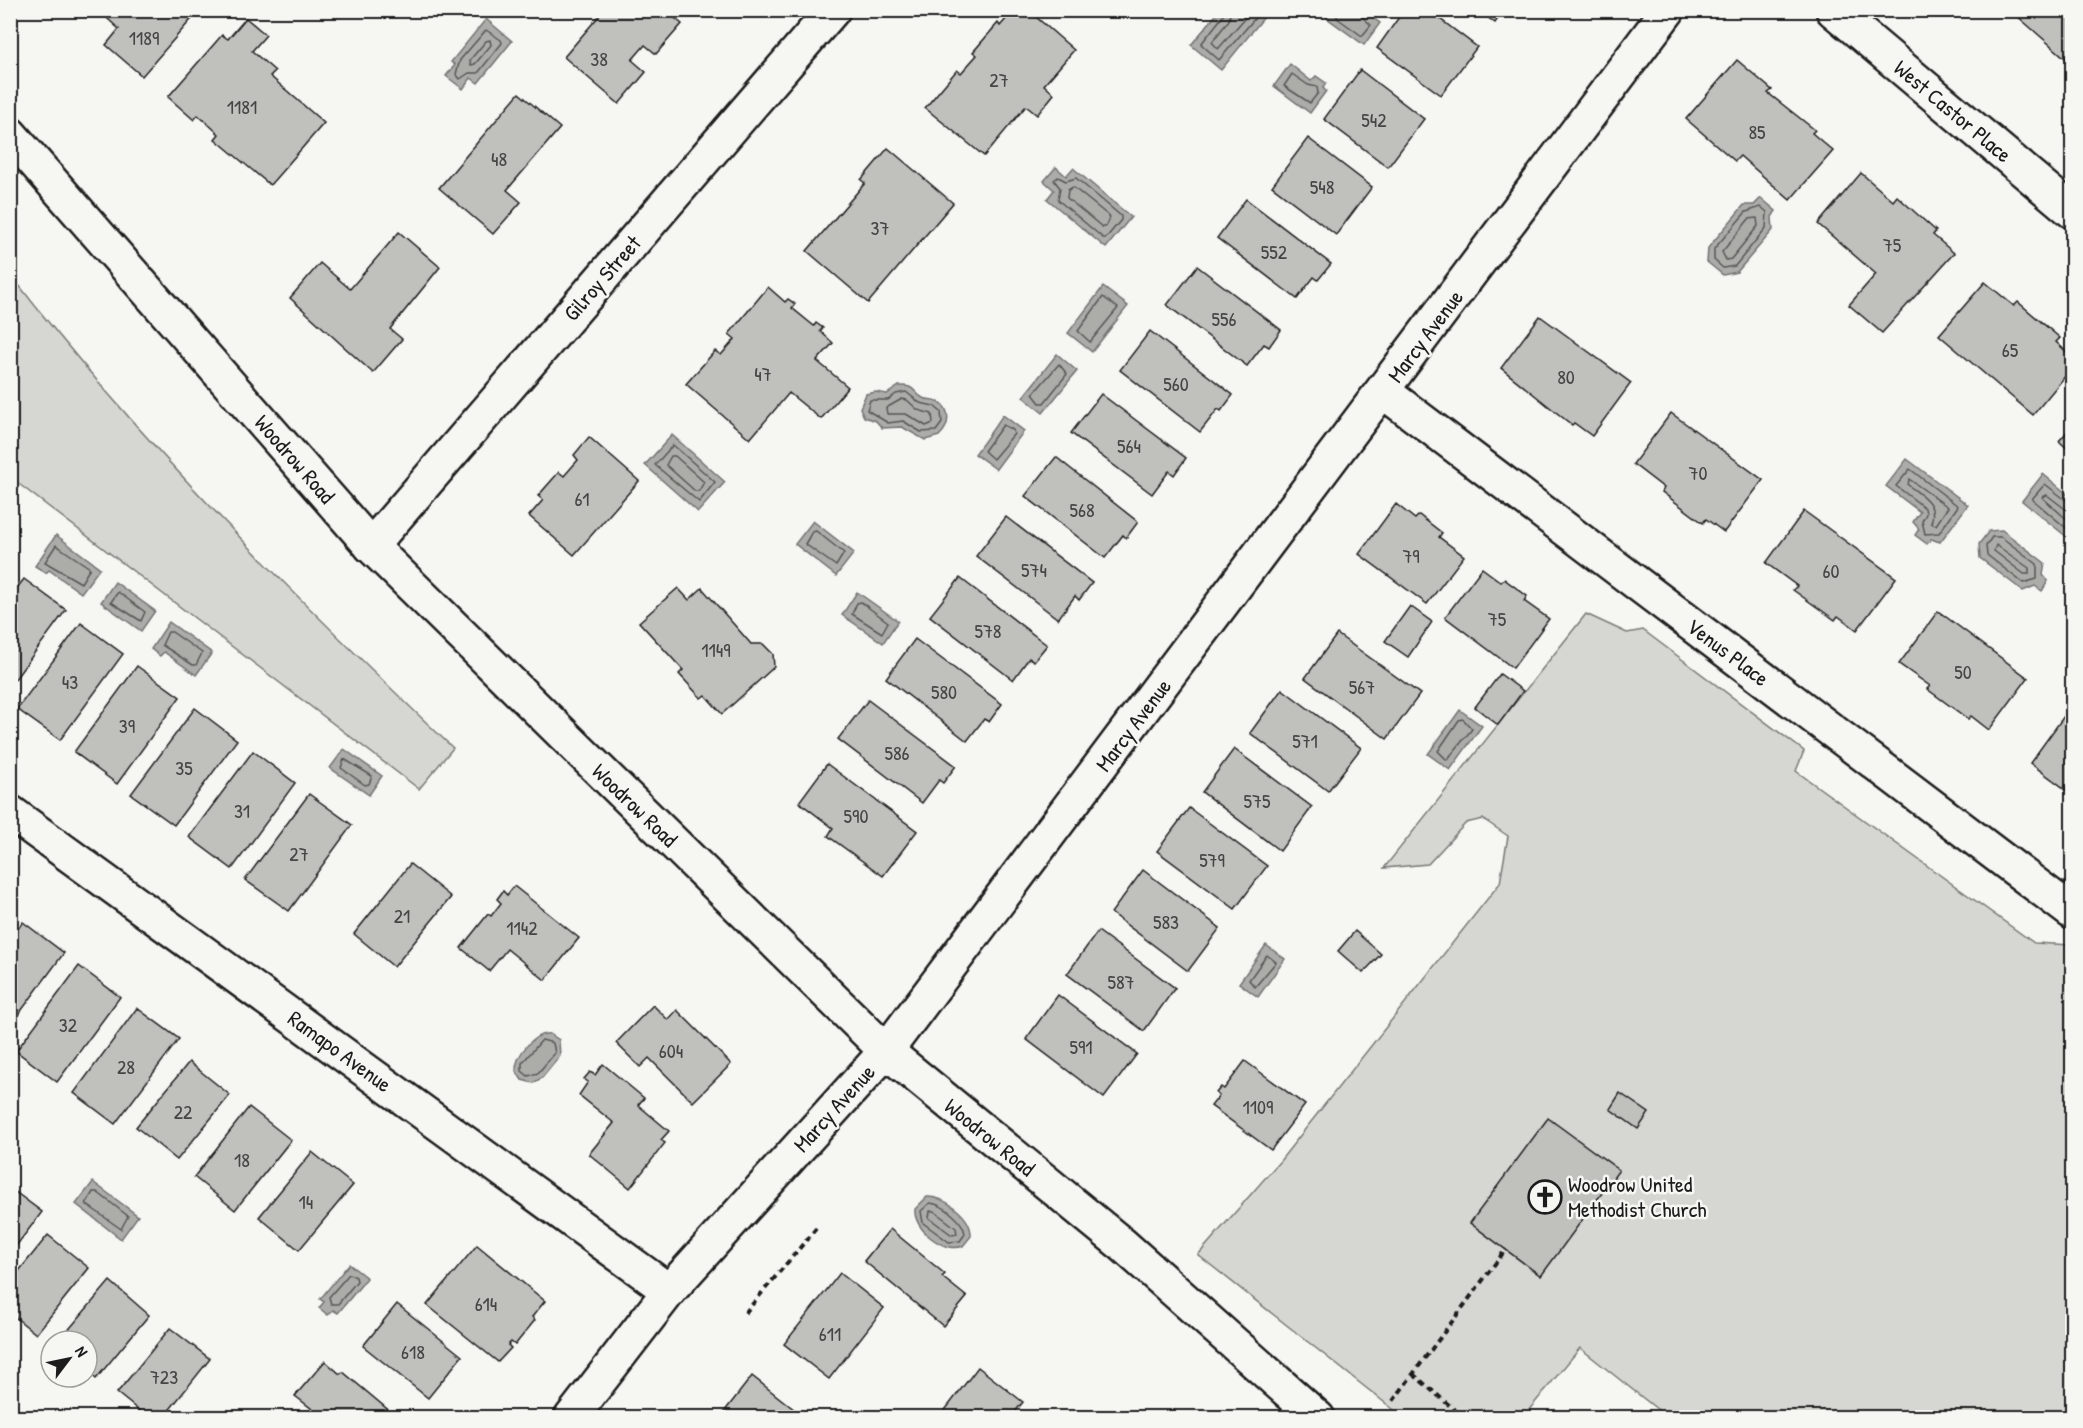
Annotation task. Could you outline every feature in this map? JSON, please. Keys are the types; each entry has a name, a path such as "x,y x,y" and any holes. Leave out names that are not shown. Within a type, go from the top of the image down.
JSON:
{"street":[{"name":"Gilroy Street","path":"370,546 833,10"},
{"name":"Marcy Avenue","path":"571,1418 669,1291 886,1052 1384,392 1668,10"},
{"name":"West Castor Place","path":"1833,10 2073,210"},
{"name":"Woodrow Road","path":"10,134 370,546 886,1052 1123,1245 1318,1418"},
{"name":"Venus Place","path":"1384,392 2073,912"},
{"name":"Ramapo Avenue","path":"10,812 669,1291"}],"path":[{"path":"745,1313 819,1224"},
{"path":"1393,1401 1506,1250"},
{"path":"1413,1374 1464,1418"}],"shaded area":[{"path":"11,275 114,400 223,520 453,748 419,789 11,478"},
{"path":"1586,614 1627,633 1643,630 1804,751 1796,771 2034,943 2072,945 2072,1417 1667,1417 1580,1348 1523,1417 1403,1417 1198,1255 1280,1161 1500,883 1508,836 1483,819 1466,823 1428,864 1384,868"}],"water":[{"path":"1220,10 1269,11 1221,70 1191,45"},
{"path":"1333,11 1363,11 1380,23 1364,45 1327,18"},
{"path":"486,19 512,41 478,83 471,78 463,89 446,76 455,65 451,62"},
{"path":"1290,64 1311,81 1316,76 1326,83 1323,88 1326,91 1310,113 1274,86"},
{"path":"1056,167 1066,176 1073,168 1131,217 1106,248 1047,199 1054,190 1044,181"},
{"path":"1761,198 1776,211 1772,217 1773,230 1737,272 1723,275 1707,262 1708,248 1744,205 1754,205"},
{"path":"1103,287 1128,306 1092,352 1068,333"},
{"path":"1057,354 1077,371 1043,413 1023,397"},
{"path":"899,386 911,388 923,398 942,404 948,418 939,436 925,440 902,427 882,428 876,421 864,417 860,408 866,394 876,392 887,394"},
{"path":"1003,415 1024,431 996,469 975,454"},
{"path":"672,435 725,482 698,512 645,465"},
{"path":"1907,459 1968,505 1940,542 1931,539 1927,544 1915,535 1919,529 1913,522 1920,512 1886,486"},
{"path":"2043,474 2072,498 2072,541 2022,501"},
{"path":"813,521 854,553 836,576 795,544"},
{"path":"2002,530 2045,563 2043,575 2048,581 2042,591 2035,586 2023,591 1980,558 1979,544 1989,531"},
{"path":"56,535 100,568 81,593 49,570 46,573 35,566"},
{"path":"115,582 155,611 141,631 101,602"},
{"path":"857,592 898,621 883,643 842,615"},
{"path":"169,622 212,653 196,675 164,652 160,656 151,649"},
{"path":"1460,710 1482,726 1450,770 1428,754"},
{"path":"344,749 382,776 369,795 330,768"},
{"path":"1266,945 1285,959 1258,997 1239,983"},
{"path":"550,1034 559,1040 560,1056 542,1078 533,1083 522,1080 516,1071 522,1052 538,1037"},
{"path":"93,1182 138,1216 121,1239 76,1204"},
{"path":"927,1197 942,1200 962,1215 970,1229 971,1236 963,1246 955,1248 947,1246 924,1232 916,1217 915,1209"},
{"path":"349,1264 367,1278 338,1313 333,1310 328,1315 319,1308 324,1302 320,1299"}],"building":[{"path":"98,10 192,10 196,14 142,76 106,45 119,29"},
{"path":"604,10 675,10 671,15 682,24 656,54 645,45 632,60 646,72 619,104 564,57"},
{"path":"1014,10 1028,10 1074,50 1044,85 1054,94 1037,115 1026,106 984,156 925,108 957,70 961,73 977,55 973,52 998,23 1000,26"},
{"path":"1404,10 1428,10 1477,47 1441,95 1377,48"},
{"path":"1478,10 1504,10 1495,23"},
{"path":"2020,10 2072,10 2072,64 2016,15"},
{"path":"246,18 266,35 252,51 275,71 270,76 324,123 270,185 215,139 219,134 198,115 194,120 168,97 222,35 228,39"},
{"path":"1737,60 1772,90 1768,93 1815,130 1812,133 1833,151 1790,200 1740,156 1735,161 1686,119"},
{"path":"1360,70 1424,119 1388,167 1324,119"},
{"path":"519,93 560,128 507,190 521,202 493,234 439,188"},
{"path":"1308,138 1372,187 1336,235 1272,186"},
{"path":"888,148 953,203 868,303 807,251 865,183 861,180"},
{"path":"1861,173 1893,201 1897,196 1936,231 1933,235 1954,253 1882,333 1849,305 1876,274 1818,224"},
{"path":"1246,199 1331,264 1318,280 1314,277 1297,299 1217,238"},
{"path":"399,232 440,267 390,329 402,339 373,373 290,298 320,263 350,289"},
{"path":"1197,266 1281,330 1269,347 1264,344 1247,366 1167,305"},
{"path":"1985,282 2014,306 2018,302 2060,338 2056,342 2072,357 2072,368 2033,415 1939,335"},
{"path":"768,287 785,302 788,299 795,304 792,308 814,326 816,323 823,328 820,331 833,343 817,361 848,387 821,419 789,393 750,439 686,384 715,351 721,355 735,339 729,334"},
{"path":"1540,316 1631,383 1592,436 1574,423 1572,425 1501,368"},
{"path":"1150,331 1233,395 1221,411 1218,409 1200,432 1120,370"},
{"path":"1101,394 1186,458 1174,475 1169,471 1152,494 1071,433"},
{"path":"1671,413 1763,480 1724,532 1706,519 1703,523 1662,492 1664,488 1633,464"},
{"path":"2072,426 2072,453 2059,441"},
{"path":"589,437 639,481 574,555 529,516 543,500 538,496 559,472 564,476 578,460 574,455"},
{"path":"1056,457 1138,522 1126,538 1123,535 1105,558 1025,496"},
{"path":"1396,504 1415,519 1419,515 1442,533 1439,537 1464,556 1427,604 1359,554"},
{"path":"1804,511 1896,578 1857,630 1838,616 1835,620 1793,590 1797,586 1766,563"},
{"path":"1006,517 1092,583 1079,600 1075,596 1058,619 976,556"},
{"path":"1482,568 1501,582 1504,579 1527,596 1524,601 1549,619 1513,668 1445,617"},
{"path":"960,578 1047,645 1034,661 1029,658 1013,680 930,616"},
{"path":"24,579 66,610 10,686 10,597"},
{"path":"678,588 689,600 702,588 751,644 763,644 773,654 774,667 722,714 705,695 701,698 679,674 683,670 639,622"},
{"path":"1410,606 1432,622 1408,657 1385,641"},
{"path":"1938,611 2028,678 1989,730 1971,716 1968,719 1927,689 1930,686 1899,664"},
{"path":"81,623 123,654 60,740 17,709"},
{"path":"1337,634 1420,694 1387,739 1305,678"},
{"path":"915,639 1002,704 989,722 984,719 967,741 886,678"},
{"path":"137,666 180,697 117,784 74,752"},
{"path":"1500,674 1523,691 1498,725 1475,707"},
{"path":"1282,689 1361,748 1328,791 1250,733"},
{"path":"868,700 956,766 943,783 939,780 922,803 838,739"},
{"path":"2072,705 2072,794 2030,763"},
{"path":"195,708 237,740 174,825 131,794"},
{"path":"1234,749 1312,807 1280,851 1202,792"},
{"path":"253,751 295,783 232,869 189,837"},
{"path":"827,764 917,831 883,876 828,836 833,828 799,802"},
{"path":"309,794 352,825 289,911 245,880"},
{"path":"1189,808 1267,866 1235,909 1157,851"},
{"path":"410,864 451,897 394,967 354,934"},
{"path":"1143,870 1220,928 1188,971 1111,913"},
{"path":"514,886 579,938 545,980 507,949 489,971 461,948 488,914 491,916 501,903 497,899 503,891 507,895"},
{"path":"23,922 64,953 10,1026 10,939"},
{"path":"1098,931 1175,988 1144,1031 1067,974"},
{"path":"1355,931 1381,954 1363,973 1338,951"},
{"path":"79,966 120,997 57,1082 16,1051"},
{"path":"1058,995 1137,1054 1104,1098 1026,1039"},
{"path":"653,1005 668,1020 677,1010 731,1064 693,1102 649,1058 640,1067 616,1043"},
{"path":"137,1008 179,1039 115,1124 74,1093"},
{"path":"1245,1061 1305,1105 1271,1150 1211,1106 1219,1096 1216,1093 1221,1087 1224,1089"},
{"path":"189,1062 230,1095 177,1160 136,1127"},
{"path":"603,1064 644,1098 638,1105 669,1131 661,1140 665,1143 630,1188 589,1154 614,1123 579,1095 588,1082 584,1079 590,1072 595,1075"},
{"path":"1620,1093 1649,1113 1638,1129 1610,1109"},
{"path":"249,1107 291,1140 235,1210 194,1177"},
{"name":"Woodrow United Methodist Church","path":"1548,1118 1619,1170 1541,1276 1470,1223"},
{"path":"312,1152 353,1185 299,1250 259,1217"},
{"path":"10,1188 42,1212 10,1254"},
{"path":"890,1229 945,1274 942,1277 967,1297 943,1326 864,1261"},
{"path":"48,1235 89,1268 36,1334 10,1313 10,1282"},
{"path":"477,1245 545,1301 532,1317 535,1320 515,1345 511,1342 508,1345 511,1348 498,1362 427,1305"},
{"path":"840,1273 884,1308 829,1379 784,1344"},
{"path":"110,1281 149,1315 99,1375 99,1329 69,1329"},
{"path":"397,1304 462,1356 428,1398 363,1346"},
{"path":"170,1328 210,1359 163,1418 148,1418 117,1393"},
{"path":"325,1361 340,1374 343,1372 398,1418 315,1418 309,1413 312,1409 295,1396"},
{"path":"978,1367 1023,1402 1010,1418 939,1418"},
{"path":"752,1376 805,1418 723,1418 721,1416"}],"place":[{"name":"Woodrow United Methodist Church","path":"1545,1197"}]}
